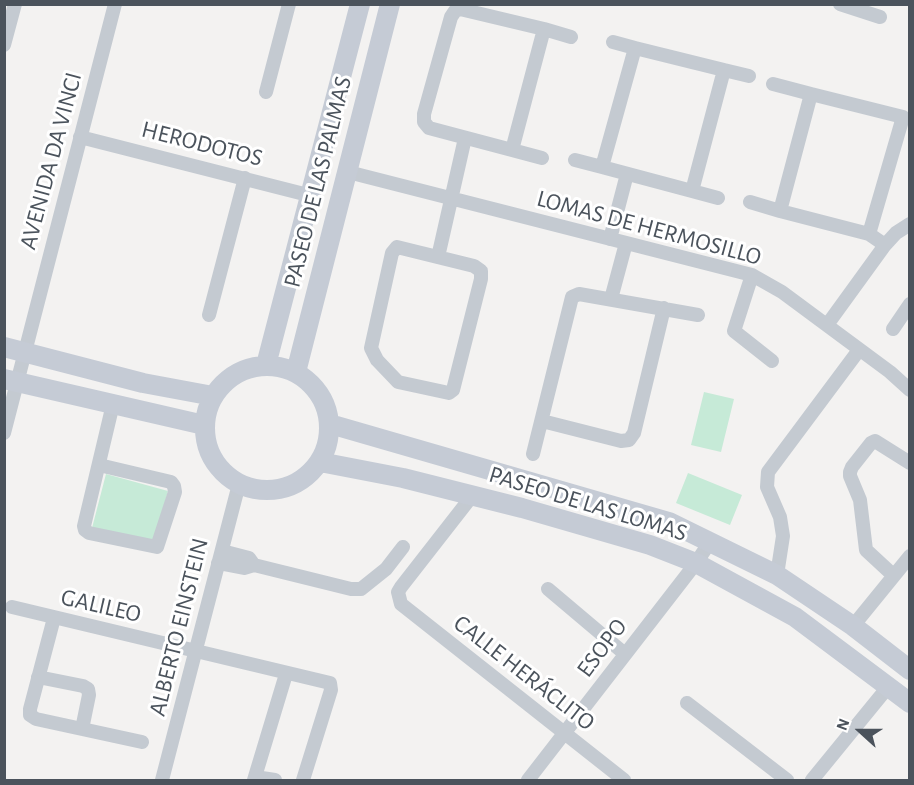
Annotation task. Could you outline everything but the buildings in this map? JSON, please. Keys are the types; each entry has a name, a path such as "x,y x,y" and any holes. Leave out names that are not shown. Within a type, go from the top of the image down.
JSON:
{"street":[{"path":"4,45 15,4"},
{"name":"AVENIDA DA VINCI","path":"4,433 11,381 25,352 115,4"},
{"path":"266,92 289,4"},
{"name":"PASEO DE LAS PALMAS","path":"266,365 312,196 360,4"},
{"name":"PASEO DE LAS PALMAS","path":"296,372 390,4"},
{"path":"840,4 880,17"},
{"path":"542,158 429,128 424,122 424,114 455,11 460,9 571,37"},
{"path":"512,150 544,29"},
{"path":"613,42 749,76"},
{"path":"602,167 635,48"},
{"path":"692,191 724,70"},
{"path":"773,84 903,117"},
{"path":"780,211 811,94"},
{"path":"903,117 909,131"},
{"path":"869,234 903,117"},
{"name":"HERODOTOS","path":"80,137 312,196"},
{"path":"438,257 465,138"},
{"path":"575,160 718,198"},
{"name":"LOMAS DE HERMOSILLO","path":"348,172 752,275 782,292 909,390"},
{"path":"610,239 627,174"},
{"path":"209,315 245,178"},
{"path":"750,202 869,234 885,245"},
{"path":"827,325 885,245 896,233 909,226"},
{"path":"611,299 626,243"},
{"path":"397,247 438,257 474,266 481,271 453,390 449,393 398,382 377,360 371,348 392,253 397,247"},
{"path":"752,275 734,331 772,361"},
{"path":"533,454 568,305 572,297 579,294 698,315"},
{"path":"893,329 909,304"},
{"path":"542,421 621,441 629,440 634,433 664,308"},
{"path":"4,347 143,383 213,396"},
{"path":"777,574 783,536 780,517 767,487 768,472 860,350"},
{"path":"266,365 296,372 313,385 325,403 330,424 328,443 320,462 304,478 284,489 261,491 238,484 224,474 213,460 206,443 204,425 213,396 227,380 245,369 266,365"},
{"path":"11,381 204,425"},
{"path":"99,465 171,482 174,486 175,492 160,544 157,547 111,538 85,530 99,465 113,404"},
{"name":"PASEO DE LAS LOMAS","path":"330,424 669,522 777,574 853,626 909,670"},
{"path":"893,575 866,550 860,500 850,472 871,443 875,441 908,460"},
{"name":"PASEO DE LAS LOMAS","path":"320,462 403,478 650,544 696,563 795,617 909,704"},
{"path":"497,502 503,474"},
{"name":"ALBERTO EINSTEIN","path":"162,780 238,484"},
{"name":"CALLE HERÁCLITO","path":"472,496 401,587 398,599 401,604 564,735 624,780"},
{"name":"ESOPO","path":"528,780 710,542"},
{"path":"220,557 244,568 254,566 351,589 361,589 386,570 403,547"},
{"path":"853,626 909,556"},
{"path":"548,589 626,654"},
{"name":"GALILEO","path":"12,608 330,683 331,690 303,780"},
{"path":"54,618 30,715 36,719 142,742"},
{"path":"275,780 254,779 286,674"},
{"path":"38,677 88,689 89,695 82,729"},
{"path":"813,780 888,687"},
{"path":"687,703 788,780"}],"green space":[{"path":"704,392 734,399 721,452 691,445"},
{"path":"688,473 742,495 730,525 676,503"},
{"path":"106,474 168,491 153,545 92,528"}]}
